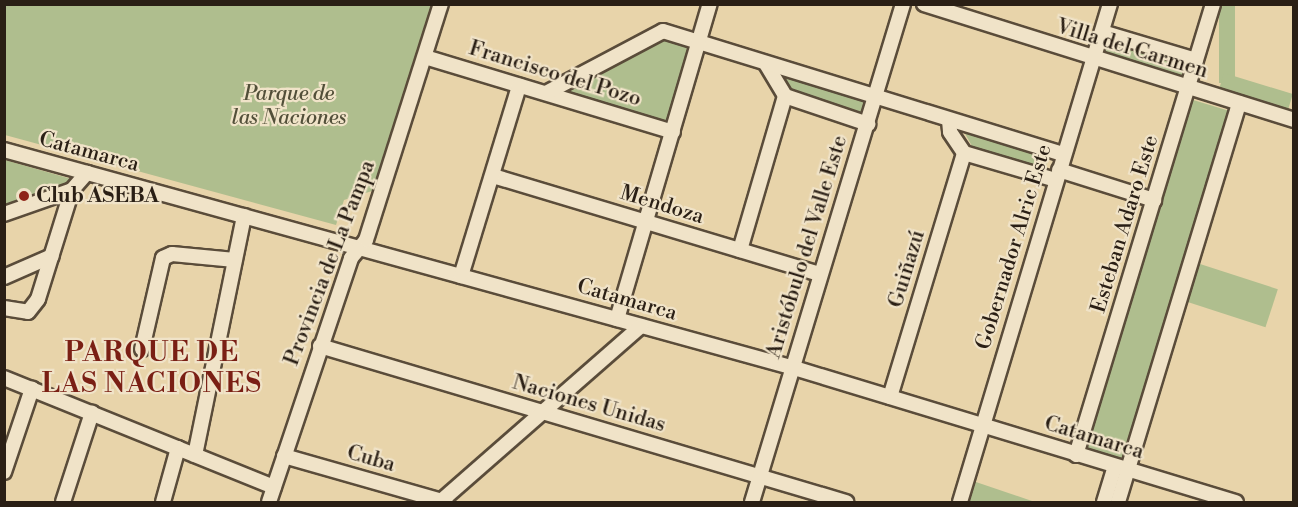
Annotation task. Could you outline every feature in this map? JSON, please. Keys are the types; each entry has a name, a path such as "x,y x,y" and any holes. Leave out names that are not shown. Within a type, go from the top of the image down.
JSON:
{"street":[{"name":"Provincia de La Pampa","path":"268,502 351,258 366,240 441,4"},
{"path":"617,319 710,4"},
{"name":"Aristóbulo del Valle Este","path":"752,502 819,274 868,124 903,4"},
{"name":"Villa del Carmen","path":"924,4 1093,60 1293,120"},
{"name":"Gobernador Alric Este","path":"960,502 1110,4"},
{"name":"Esteban Adaro Este","path":"1076,455 1214,4"},
{"path":"546,93 652,34 663,31 875,98 1064,154"},
{"name":"Villa del Carmen","path":"1102,33 1196,60"},
{"name":"Francisco del Pozo","path":"425,57 673,132"},
{"path":"766,64 785,96 868,124"},
{"path":"461,276 519,86"},
{"path":"740,250 785,96"},
{"path":"1104,502 1121,469 1239,103"},
{"path":"949,120 950,132 964,153 1154,200"},
{"name":"Catamarca","path":"4,150 791,367 1121,469 1236,502"},
{"name":"Guiñazú","path":"890,397 964,153"},
{"path":"4,308 28,312 32,308 72,190 87,173"},
{"name":"Mendoza","path":"493,176 819,274"},
{"path":"4,214 72,190"},
{"path":"195,455 244,216"},
{"path":"142,349 163,258 172,254 234,260"},
{"path":"4,277 51,256"},
{"path":"442,502 641,326"},
{"name":"Naciones Unidas","path":"320,346 846,502"},
{"path":"4,378 274,487"},
{"path":"4,472 32,389"},
{"path":"63,502 92,413"},
{"path":"163,502 178,448"},
{"name":"Cuba","path":"284,456 442,502"},
{"path":"1118,502 1121,469"}],"green space":[{"name":"Parque de las Naciones","path":"4,5 431,5 372,191 344,200 336,225 5,135"},
{"path":"1219,5 1235,5 1235,83 1219,83"},
{"path":"663,34 693,45 669,125 561,90"},
{"path":"1108,39 1195,64 1190,78 1104,53"},
{"path":"776,70 865,100 861,116 794,94"},
{"path":"1224,73 1293,94 1288,109 1219,88"},
{"path":"1190,99 1232,112 1125,462 1083,449"},
{"path":"963,130 1050,155 1045,169 973,148"},
{"name":"Club ASEBA","path":"5,160 82,182 5,211"},
{"path":"1197,263 1278,289 1265,327 1185,301"},
{"path":"973,481 1032,501 966,502"}],"place":[{"name":"Club ASEBA","path":"24,196"}],"district":[{"name":"PARQUE DE LAS NACIONES","path":"152,368"}]}
